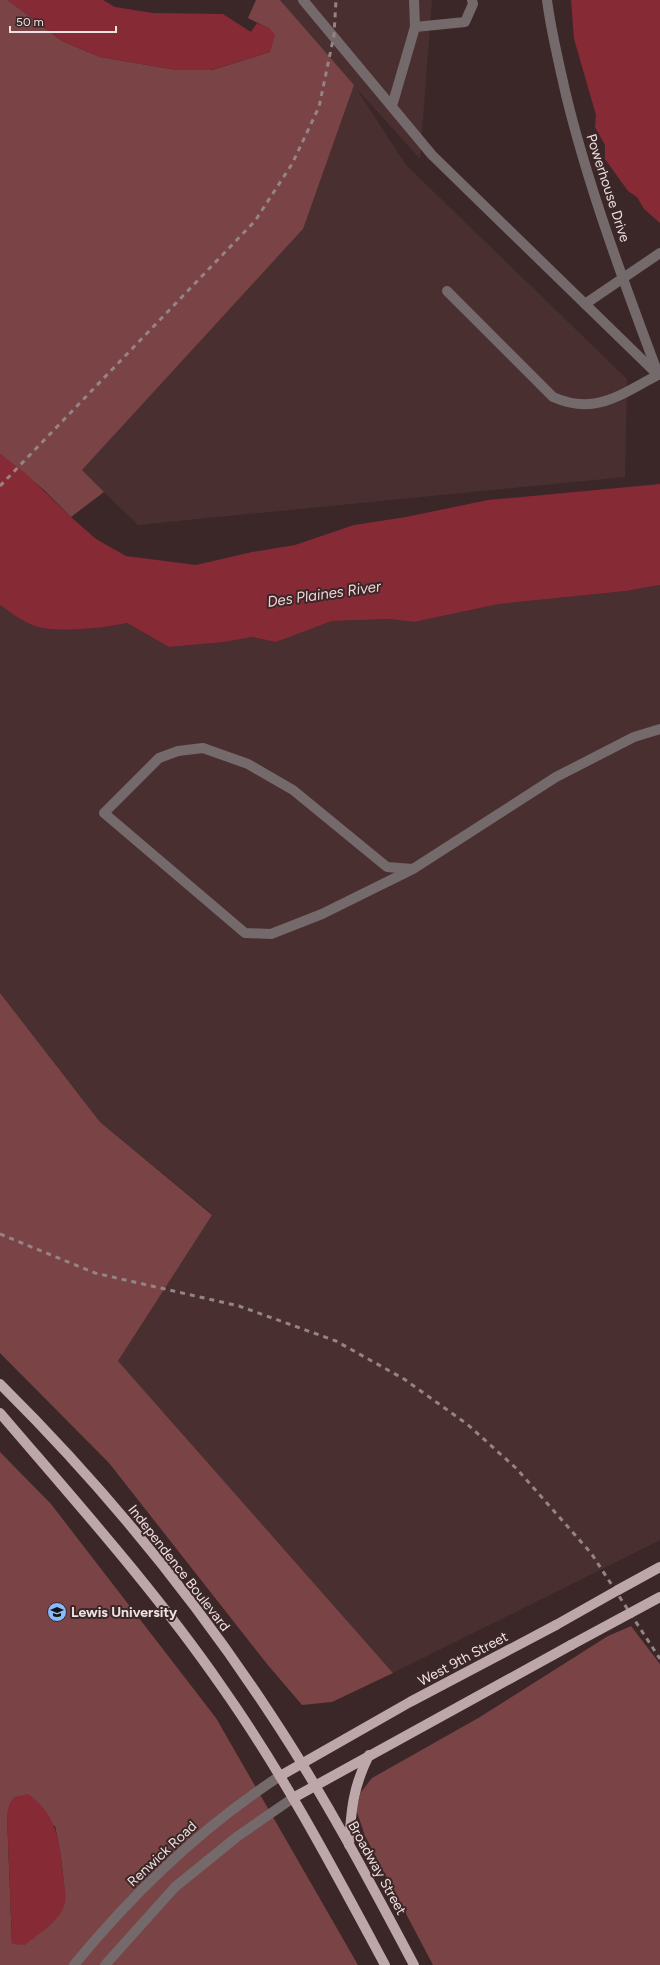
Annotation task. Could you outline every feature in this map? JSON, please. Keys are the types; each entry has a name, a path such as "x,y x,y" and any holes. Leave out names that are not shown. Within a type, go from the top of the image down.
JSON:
{"main road":[{"name":"Independence Boulevard","path":"0,1384 81,1469 164,1568 256,1692 314,1786"},
{"path":"0,1413 166,1612 222,1686 293,1798 385,1965"},
{"name":"West 9th Street","path":"280,1776 410,1702 556,1625 660,1567"},
{"path":"293,1798 369,1755 660,1597"},
{"path":"349,1846 353,1796 359,1776 369,1755"},
{"name":"Broadway Street","path":"314,1786 349,1846 414,1965"}],"street":[{"path":"303,0 432,155 659,377 606,401 585,406 565,402 553,397 447,291"},
{"path":"392,106 415,27 414,0"},
{"path":"415,27 465,22 473,4 472,0"},
{"name":"Powerhouse Drive","path":"547,0 551,29 580,150 622,278 659,377"},
{"path":"585,304 660,252"},
{"path":"413,869 387,867 293,790 248,764 203,748 178,751 159,758 104,813 245,934 271,934 322,914 413,869 556,778 634,737 660,729"},
{"name":"Renwick Road","path":"74,1965 153,1878 196,1840 238,1806 280,1776"},
{"path":"105,1965 175,1887 238,1836 293,1798"}],"shaded area":[{"path":"0,0 8,0 62,41 100,57 177,70 212,70 270,52 270,29 248,18 256,0 280,0 354,85 303,229 82,470 104,492 71,517 44,490 0,454"},
{"path":"280,0 432,0 420,159 356,88 406,165 627,379 625,477 138,525 81,470 303,229 305,30"},
{"path":"660,585 660,1540 393,1673 118,1361 212,1214 100,1122 0,993 0,605 22,620 56,629 113,626 127,623 169,647 225,642 252,637 276,642 332,621 390,619 414,622 499,604 626,591"},
{"path":"0,993 100,1122 212,1215 118,1361 393,1673 332,1702 302,1705 267,1664 109,1463 0,1353"},
{"path":"0,1452 51,1504 216,1718 358,1965 0,1965","holes":["7,1815 55,1826 62,1864 65,1903 12,1944"]},
{"path":"631,1626 660,1664 660,1965 433,1965 365,1836 356,1809 361,1792 372,1778 480,1717 608,1636"}],"water":[{"path":"8,0 103,0 115,7 153,13 223,14 251,32 257,23 270,29 275,35 270,52 211,70 177,70 100,57 62,41"},
{"path":"571,0 660,0 660,223 644,209 637,197 628,191 605,159 605,145 595,127 596,115 574,39"},
{"name":"Des Plaines River","path":"0,454 24,472 96,539 126,556 196,565 252,552 295,545 354,525 406,517 488,500 660,484 660,585 626,591 499,604 414,622 390,619 332,621 276,642 252,637 225,642 169,647 127,623 107,627 81,629 44,628 26,622 0,605"},
{"path":"28,1794 38,1802 45,1811 55,1830 60,1852 66,1897 63,1910 59,1916 48,1927 25,1945 12,1944 7,1815 9,1805 14,1797"}],"railway":[{"path":"0,486 255,221 292,164 319,107 334,35 336,0"},
{"path":"0,1234 95,1273 239,1306 336,1341 404,1379 467,1424 517,1469 591,1553 660,1659"}],"place":[{"name":"Lewis University","path":"57,1612"}]}
